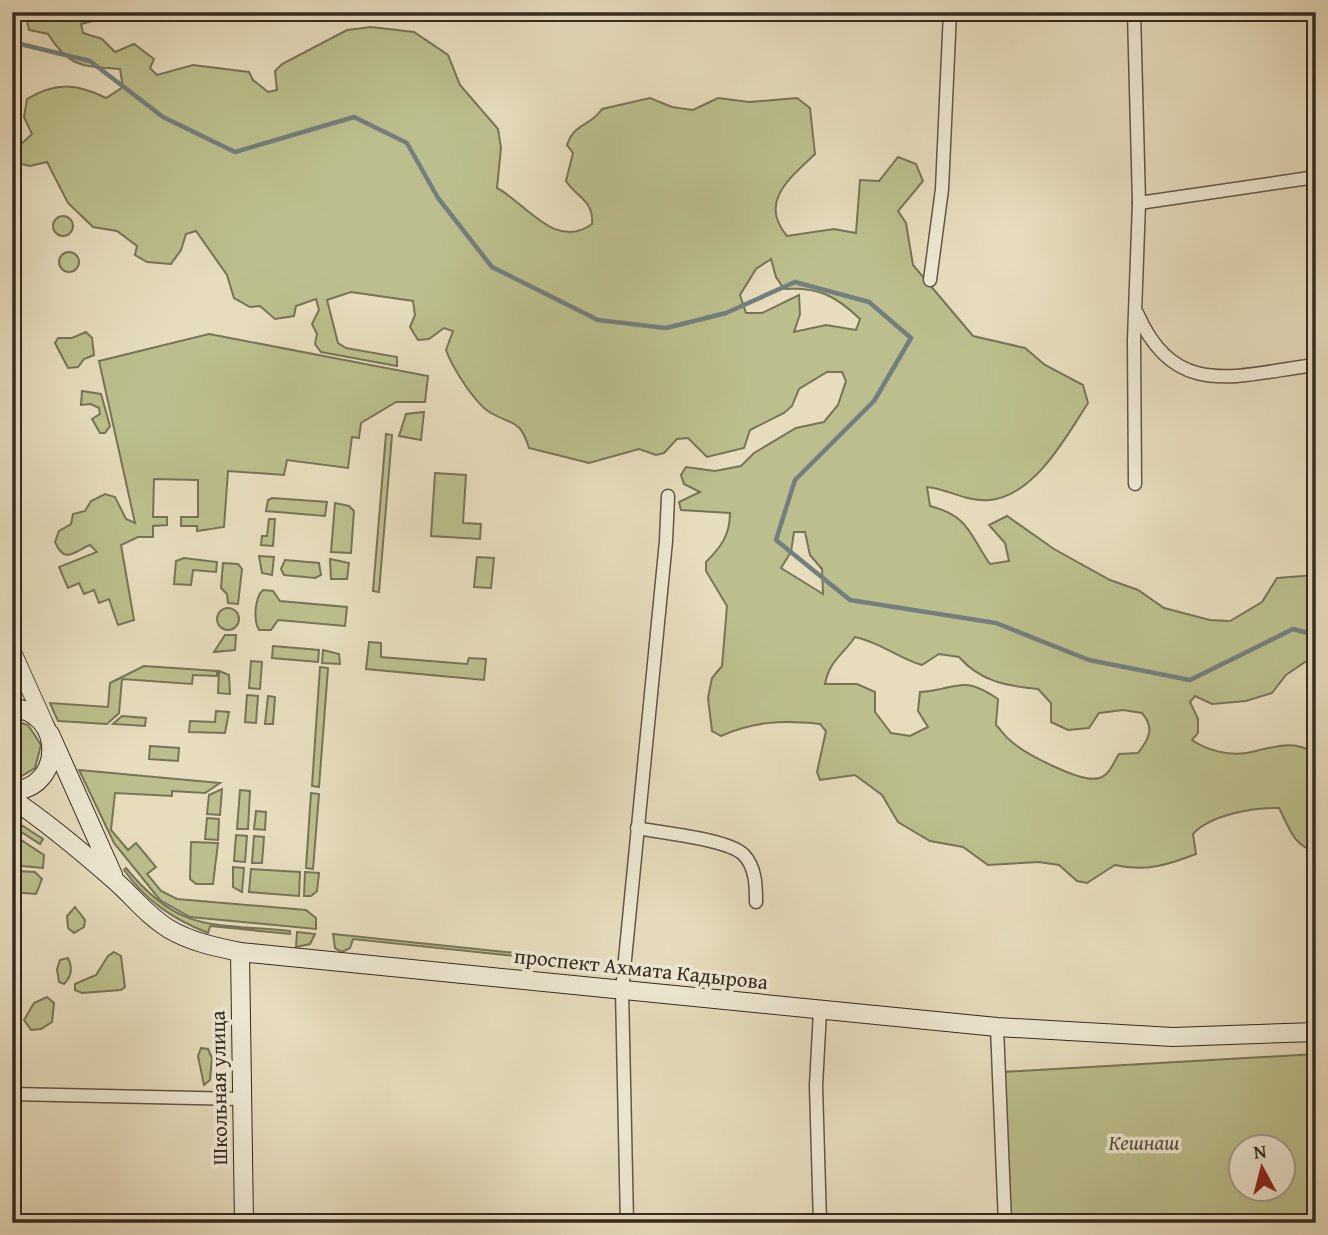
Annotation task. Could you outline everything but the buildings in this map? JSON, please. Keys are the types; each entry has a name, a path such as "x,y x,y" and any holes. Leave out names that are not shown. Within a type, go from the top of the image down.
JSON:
{"main road":[{"path":"12,708 35,716 49,732 116,882"},
{"path":"12,791 28,788 46,774 53,752 49,732"},
{"name":"проспект Ахмата Кадырова","path":"12,799 53,828 116,882 141,909 171,930 207,946 240,952 997,1027 1173,1037 1316,1032"},
{"name":"Школьная улица","path":"240,952 244,1223"}],"street":[{"path":"930,280 942,189 950,12"},
{"path":"1134,12 1139,203 1135,309 1135,484"},
{"path":"1139,203 1316,177"},
{"path":"1135,309 1147,336 1166,358 1187,373 1212,377 1316,365"},
{"path":"627,1223 622,990 666,541 668,496"},
{"path":"12,650 49,732"},
{"path":"637,828 726,846 743,853 751,865 756,884 756,902"},
{"path":"820,1011 816,1086 820,1223"},
{"path":"997,1027 1005,1223"},
{"path":"12,1094 241,1099"}],"green space":[{"path":"25,12 100,12 101,19 81,24 83,33 102,39 115,52 134,44 154,59 150,68 157,75 193,65 249,72 253,80 268,92 277,90 275,71 282,64 347,30 371,27 414,32 448,55 460,85 498,129 501,148 497,188 542,222 566,232 578,231 592,224 588,204 566,181 573,153 567,145 570,138 602,109 650,98 672,107 693,110 718,98 749,102 797,98 810,108 815,154 796,172 781,191 777,201 779,224 787,236 834,229 856,233 860,180 879,181 898,157 916,164 923,181 898,211 906,223 913,265 973,336 1025,348 1045,365 1083,385 1088,403 1048,462 1021,488 1006,496 981,500 927,487 930,506 961,521 990,564 1009,561 1005,543 989,525 1007,516 1054,549 1110,580 1138,590 1164,608 1210,620 1230,621 1262,602 1277,578 1316,575 1316,665 1308,660 1286,675 1272,693 1246,701 1212,704 1195,696 1190,702 1198,719 1198,733 1192,740 1204,747 1239,754 1290,745 1316,754 1316,851 1297,841 1279,808 1269,808 1221,817 1201,827 1193,834 1196,854 1156,866 1136,868 1115,865 1087,883 1077,881 1059,865 1039,862 988,865 963,847 930,841 898,822 882,795 855,775 820,780 817,772 826,731 820,724 769,723 746,727 721,736 712,731 708,698 712,678 722,666 727,606 706,571 706,562 724,540 730,513 681,510 679,502 700,492 684,484 681,475 686,467 715,471 741,466 754,453 796,428 824,422 838,405 846,381 842,372 827,372 799,389 792,406 784,413 750,430 744,448 707,457 688,438 677,439 664,453 656,455 639,449 589,463 529,448 519,428 491,413 478,402 453,366 446,350 453,331 444,328 429,339 418,340 410,327 415,315 413,301 351,292 327,300 338,343 346,348 397,357 397,366 321,352 315,344 317,334 312,324 319,310 316,299 296,306 294,316 275,319 260,306 250,307 234,298 227,275 196,231 186,234 181,250 171,264 147,262 135,255 137,246 117,231 93,227 68,203 47,162 30,166 12,162 12,146 18,147 32,134 24,117 27,99 37,93 66,86 85,89 106,98 123,87 120,69 78,63 63,53 48,34 29,30","holes":["771,259 776,277 784,289 807,289 834,298 860,319 856,330 826,325 794,332 800,314 799,295 762,313 746,313 740,295 756,269","794,532 805,532 810,555 822,569 823,594 781,568 791,552","855,637 922,665 939,654 959,657 976,672 994,681 1038,689 1051,703 1051,722 1068,730 1089,728 1099,713 1123,710 1142,713 1146,718 1149,733 1138,753 1119,754 1109,771 1099,778 1091,779 1040,760 1009,739 996,725 998,699 976,687 960,685 920,692 918,711 928,727 910,736 891,733 875,712 875,692 857,684 825,684 833,664"]},
{"path":"63,216 70,219 73,226 70,233 63,236 56,233 53,226 56,219"},
{"path":"69,252 76,255 79,262 76,269 69,272 62,269 59,262 62,255"},
{"path":"86,332 92,338 94,355 84,359 78,367 68,368 55,343 58,338 72,338"},
{"path":"209,334 428,376 425,402 396,402 361,423 359,438 352,437 348,468 287,460 284,475 228,471 224,527 197,531 197,526 181,526 181,517 198,517 198,480 154,479 153,517 167,517 167,525 153,526 153,537 138,537 121,545 134,620 118,625 109,599 99,603 94,590 84,594 79,583 68,588 59,567 97,552 90,545 67,555 55,542 59,531 71,524 73,514 85,511 91,501 105,494 115,497 126,519 135,523 99,361"},
{"path":"82,391 101,394 110,426 105,433 100,433 92,419 100,414 99,408 91,404 81,405"},
{"path":"424,412 421,440 399,436 406,414"},
{"path":"386,434 392,435 379,592 373,591"},
{"path":"435,473 466,475 463,523 481,524 480,539 431,536"},
{"path":"272,498 327,502 325,516 266,511 268,500"},
{"path":"335,503 349,506 354,511 351,553 331,552"},
{"path":"269,519 275,519 273,546 261,545 262,536 267,536"},
{"path":"259,556 274,557 272,575 262,573"},
{"path":"477,557 494,558 491,588 474,587"},
{"path":"184,558 217,562 216,572 193,570 191,585 174,584 176,561"},
{"path":"330,559 349,563 347,579 331,579"},
{"path":"285,560 319,563 321,575 315,578 284,575 281,569"},
{"path":"223,563 238,564 242,569 238,604 228,603 227,594 221,588"},
{"path":"263,590 273,591 280,601 347,607 345,626 278,620 271,630 259,630 256,609"},
{"path":"228,608 238,615 239,619 232,629 228,630 218,623 217,619 224,609"},
{"path":"225,635 236,635 235,650 214,652"},
{"path":"369,642 381,643 381,657 467,664 469,658 486,659 484,680 366,669"},
{"path":"273,646 319,650 318,662 272,658"},
{"path":"323,650 339,654 340,664 322,663"},
{"path":"251,661 262,662 260,689 249,688"},
{"path":"144,666 217,671 217,676 193,675 192,684 122,679 119,713 107,724 58,721 50,703 108,707 110,683"},
{"path":"320,667 328,668 319,787 312,786"},
{"path":"219,671 229,675 230,694 218,693"},
{"path":"247,695 258,696 256,723 245,722"},
{"path":"268,696 275,697 273,724 265,724"},
{"path":"216,711 229,712 225,733 189,732 190,721 215,722"},
{"path":"122,716 146,718 145,726 113,724"},
{"path":"12,720 28,725 41,745 35,768 15,780 12,780"},
{"path":"150,746 179,748 178,761 149,759"},
{"path":"79,770 220,783 205,793 172,791 172,796 115,793 111,830 128,850 136,843 156,867 147,874 161,891 177,899 306,910 316,918 316,929 190,917 160,900 114,843"},
{"path":"222,789 220,815 207,814 209,795"},
{"path":"240,790 250,791 248,829 237,829"},
{"path":"311,793 319,794 313,869 306,868"},
{"path":"256,811 266,812 265,830 254,829"},
{"path":"207,818 219,819 218,840 205,839"},
{"path":"12,819 43,839 40,844 12,826"},
{"path":"12,834 44,855 43,868 12,865"},
{"path":"236,835 247,836 245,862 234,861"},
{"path":"254,836 264,837 262,863 252,863"},
{"path":"191,842 218,843 213,884 196,884 190,879"},
{"path":"233,867 244,868 242,892 233,887"},
{"path":"126,868 163,905 181,915 218,925 290,931 290,934 210,926 208,933 183,922 151,900 132,881 124,870"},
{"path":"251,869 300,872 299,896 249,892"},
{"path":"35,872 42,879 36,894 12,892 12,873"},
{"path":"305,872 319,873 317,891 311,896 304,896"},
{"path":"75,907 85,920 84,927 74,933 68,928 67,916"},
{"path":"297,932 315,934 310,944 296,947"},
{"path":"333,934 515,953 515,956 353,939 350,948 342,952 335,948"},
{"path":"114,952 121,956 125,987 121,990 82,993 75,990 75,984 96,975 108,956"},
{"path":"68,958 71,972 64,984 59,982 57,969 60,960"},
{"path":"47,997 54,1003 52,1022 41,1029 31,1030 24,1020 34,1003"},
{"path":"201,1048 208,1049 212,1058 210,1080 204,1085 198,1056"},
{"name":"Кешнаш","path":"1316,1054 1316,1223 1010,1223 1002,1072"}],"waterway":[{"path":"12,42 90,61 163,117 235,152 354,117 407,143 438,198 492,267 598,320 666,328 726,313 795,282 869,302 911,338 874,401 795,480 776,540 850,600 996,623 1089,660 1190,680 1293,629 1316,635"}]}
